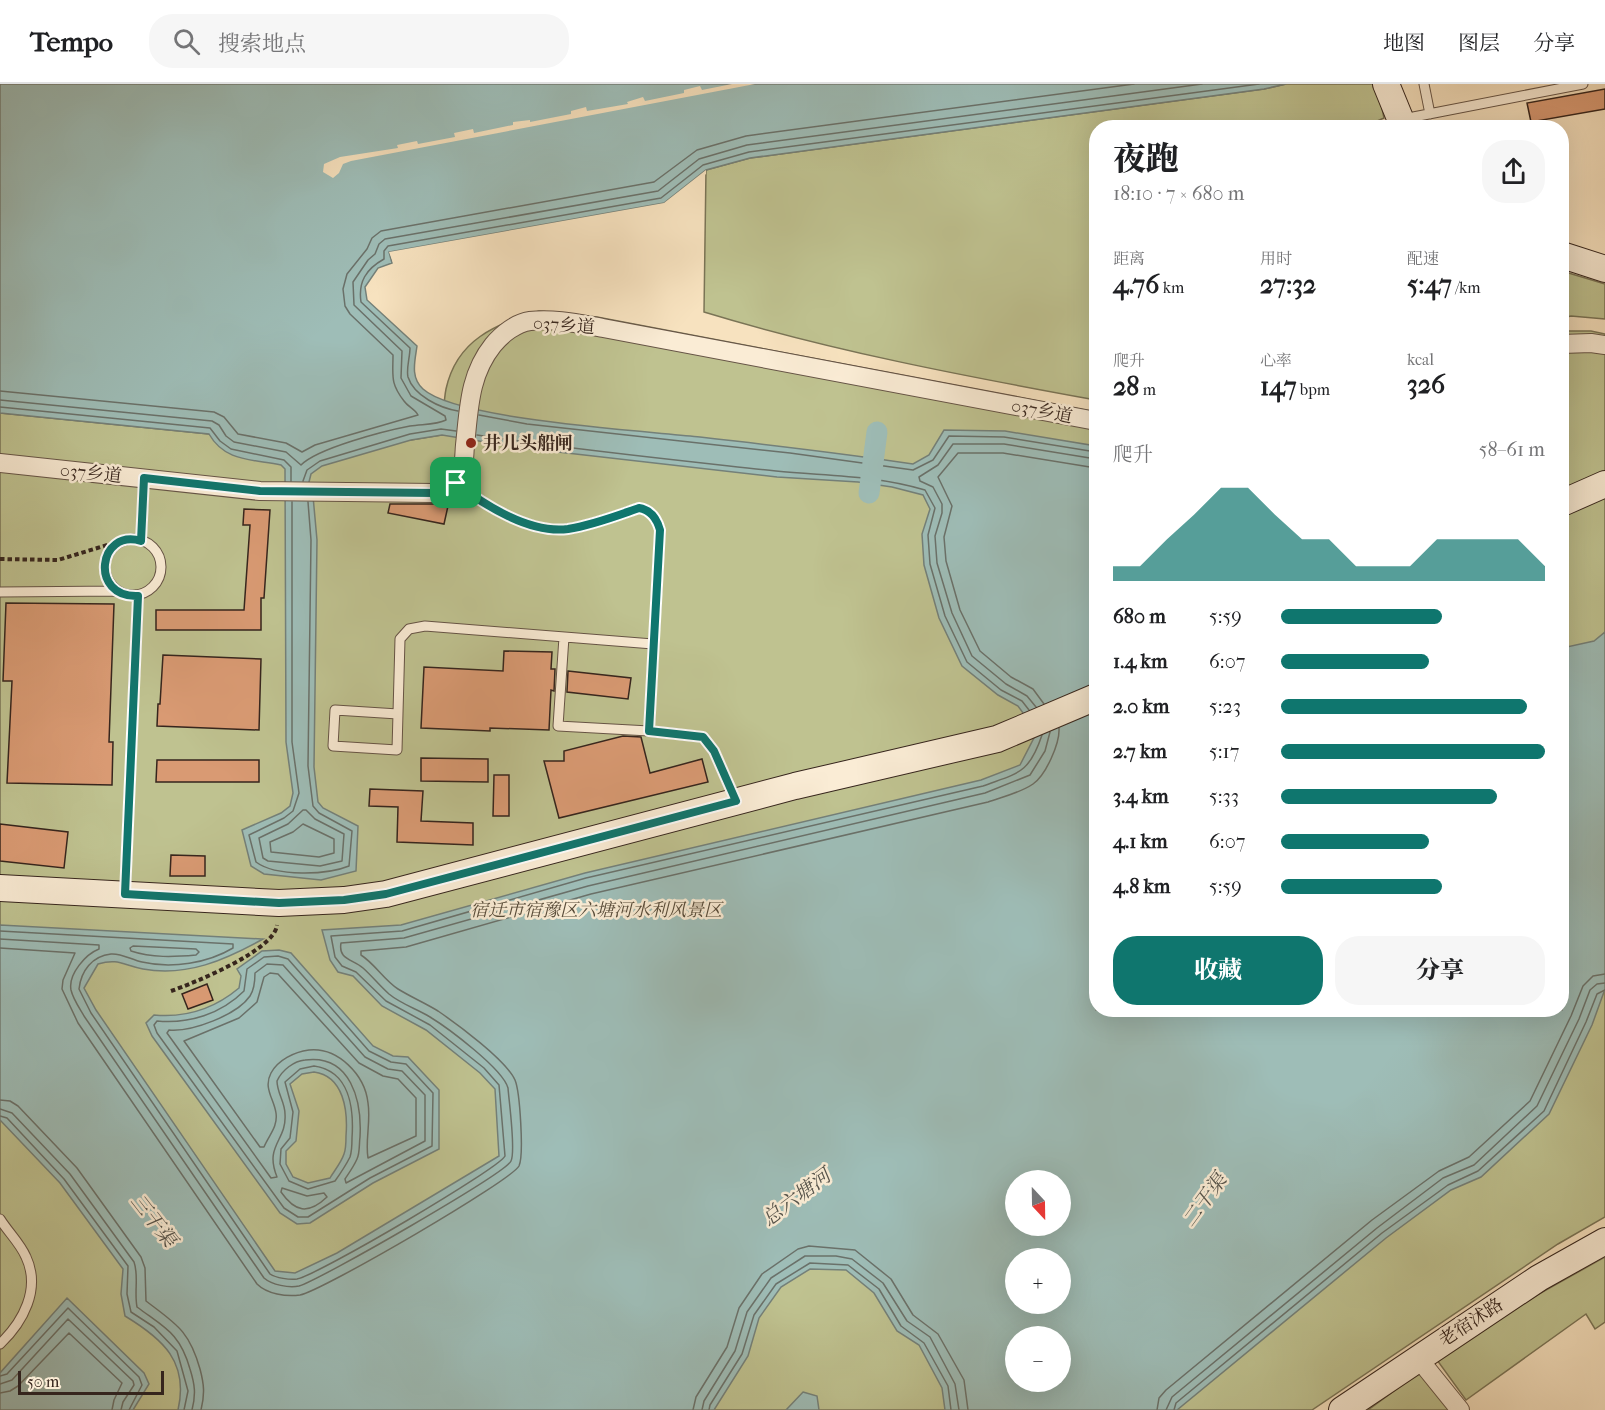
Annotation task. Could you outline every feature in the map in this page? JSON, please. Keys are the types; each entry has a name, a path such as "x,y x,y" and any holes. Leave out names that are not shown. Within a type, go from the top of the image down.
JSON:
{"street":[{"path":"1386,84 1400,120"},
{"path":"1569,257 1605,269"},
{"name":"037乡道","path":"0,463 282,492 434,493 447,489 459,475 470,395 482,358 510,329 528,321 561,321 1089,420"},
{"path":"1569,344 1591,342 1605,345"},
{"path":"1569,500 1605,484"},
{"path":"0,888 279,903 344,900 397,892 736,801 997,739 1089,700"},
{"name":"老宿沭路","path":"1342,1410 1539,1278 1605,1241"},
{"path":"1418,1358 1460,1410"}],"lane":[{"path":"1425,84 1430,114"},
{"path":"1413,120 1430,114 1583,84"},
{"path":"459,475 492,509 536,526 566,529 639,508 649,512 657,522 660,530 649,731"},
{"path":"141,541 144,478"},
{"path":"0,592 118,591 138,596 155,585 162,566 154,548 141,541 127,539 111,549 106,558 106,578 118,591"},
{"path":"125,894 138,596"},
{"path":"398,714 334,710 333,746 397,750 398,714 400,639 409,629 425,626 653,644"},
{"path":"564,637 558,726 649,731 703,737 714,751 736,801"},
{"path":"0,1219 27,1259 32,1290 26,1310 0,1344"}],"path":[{"path":"0,559 58,560 127,539"},
{"path":"171,992 209,977 271,938 276,931 279,903"}],"green space":[{"path":"1286,84 1377,84 1384,118 1379,120 1089,120 1089,399 849,351 704,312 706,170 750,158 1264,89"},
{"path":"1569,273 1605,284 1605,319 1569,316"},
{"name":"宿迁市宿豫区六塘河水利风景区","path":"539,311 597,317 1089,411 1089,1017 1569,1017 1569,331 1591,331 1605,334 1605,1217 1558,1244 1312,1410 0,1410 0,413 209,434 411,440 441,435 446,389 451,372 469,346 480,336"},
{"path":"1605,1257 1605,1322 1595,1329 1586,1314 1466,1400 1437,1360 1537,1295"},
{"path":"1420,1372 1451,1410 1368,1410"}],"water":[{"path":"0,84 1286,84 1264,89 750,158 706,170 664,203 389,252 392,263 378,268 365,287 367,300 417,346 415,374 423,389 442,400 473,409 554,422 753,443 913,464 929,455 944,430 1005,431 1089,445 1089,1017 1569,1017 1569,646 1594,641 1605,632 1605,989 1592,1025 1549,1114 1481,1177 1451,1190 1386,1238 1177,1410 945,1410 942,1388 919,1345 897,1331 874,1293 846,1270 810,1269 781,1287 759,1318 748,1356 714,1410 178,1410 180,1378 170,1354 151,1334 125,1316 121,1294 123,1269 60,1183 0,1120 0,925 263,939 220,960 190,969 159,971 116,962 105,962 98,964 84,988 96,1010 275,1271 295,1273 337,1253 499,1156 495,1089 480,1073 426,1030 382,1006 353,976 338,972 330,960 322,930 401,925 585,873 981,780 1020,765 1037,732 1018,706 998,695 962,666 939,618 924,565 922,534 930,509 923,495 858,482 777,477 523,448 442,435 411,440 322,466 311,474 309,482 313,496 317,540 314,767 318,802 323,808 358,826 356,871 321,880 264,874 251,866 242,830 281,813 290,806 293,793 286,742 285,469 281,465 231,455 215,443 209,434 0,413"},
{"path":"279,950 291,953 373,1046 393,1056 408,1057 439,1090 439,1149 373,1183 310,1223 297,1224 280,1213 152,1036 146,1023 154,1015 188,1013 220,1002 239,988 241,976 237,969 262,951","holes":["314,1072 332,1080 342,1096 346,1116 346,1147 341,1161 330,1178 308,1183 293,1177 286,1164 286,1151 296,1141 299,1111 290,1084 302,1074"]},
{"path":"67,1298 144,1373 149,1384 133,1410 0,1410 0,1373"},
{"path":"803,1392 817,1396 819,1410 786,1410"}],"pier":[{"path":"732,84 755,84 351,161 343,164 339,173 333,178 323,172 324,164 340,157 398,148 397,145 417,141 418,144 455,137 454,133 473,129 474,133 513,125 513,122 530,120 530,122 571,114 571,111 586,107 587,111 628,104 627,102 643,97 645,101 684,93 684,90 700,86 702,90"},
{"path":"706,170 706,174 665,206 393,254 394,265 389,252 664,203"}],"building":[{"path":"1605,89 1605,109 1531,120 1527,103"},
{"path":"390,504 448,506 444,524 388,513"},
{"path":"244,509 270,510 264,598 261,598 261,630 156,630 156,610 244,610 250,525 243,525"},
{"path":"6,603 114,604 109,742 113,742 112,785 7,783 12,681 3,681"},
{"path":"504,651 552,652 551,669 555,669 554,691 551,690 549,730 490,728 490,731 421,728 424,667 503,671"},
{"path":"163,655 261,659 259,730 157,726"},
{"path":"568,671 631,678 628,699 567,692"},
{"path":"623,736 641,737 650,773 702,759 708,782 559,818 544,761 564,761 564,751"},
{"path":"421,758 488,759 488,782 421,781"},
{"path":"157,760 259,760 259,782 156,782"},
{"path":"494,775 509,775 509,816 493,816"},
{"path":"370,789 423,791 421,821 473,823 473,845 397,842 398,807 369,806"},
{"path":"0,824 68,832 64,868 0,861"},
{"path":"171,855 205,856 205,876 170,876"},
{"path":"207,984 213,1000 188,1009 182,994"}],"waterway":[{"path":"869,493 877,432"}],"place":[{"name":"井儿头船闸","path":"471,443"}],"route":[{"path":"144,478 260,491 434,493 456,483 492,509 536,526 566,529 592,524 639,508 645,509 652,515 660,530 649,731 703,737 714,751 736,801 386,894 344,900 279,903 125,894 138,596 122,594 114,589 106,578 104,568 111,549 118,543 127,539 141,541 144,478"}],"water label":[{"name":"总六塘河","path":"796,1197"},
{"name":"二干渠","path":"1204,1200"},
{"name":"三干渠","path":"154,1220"}]}
